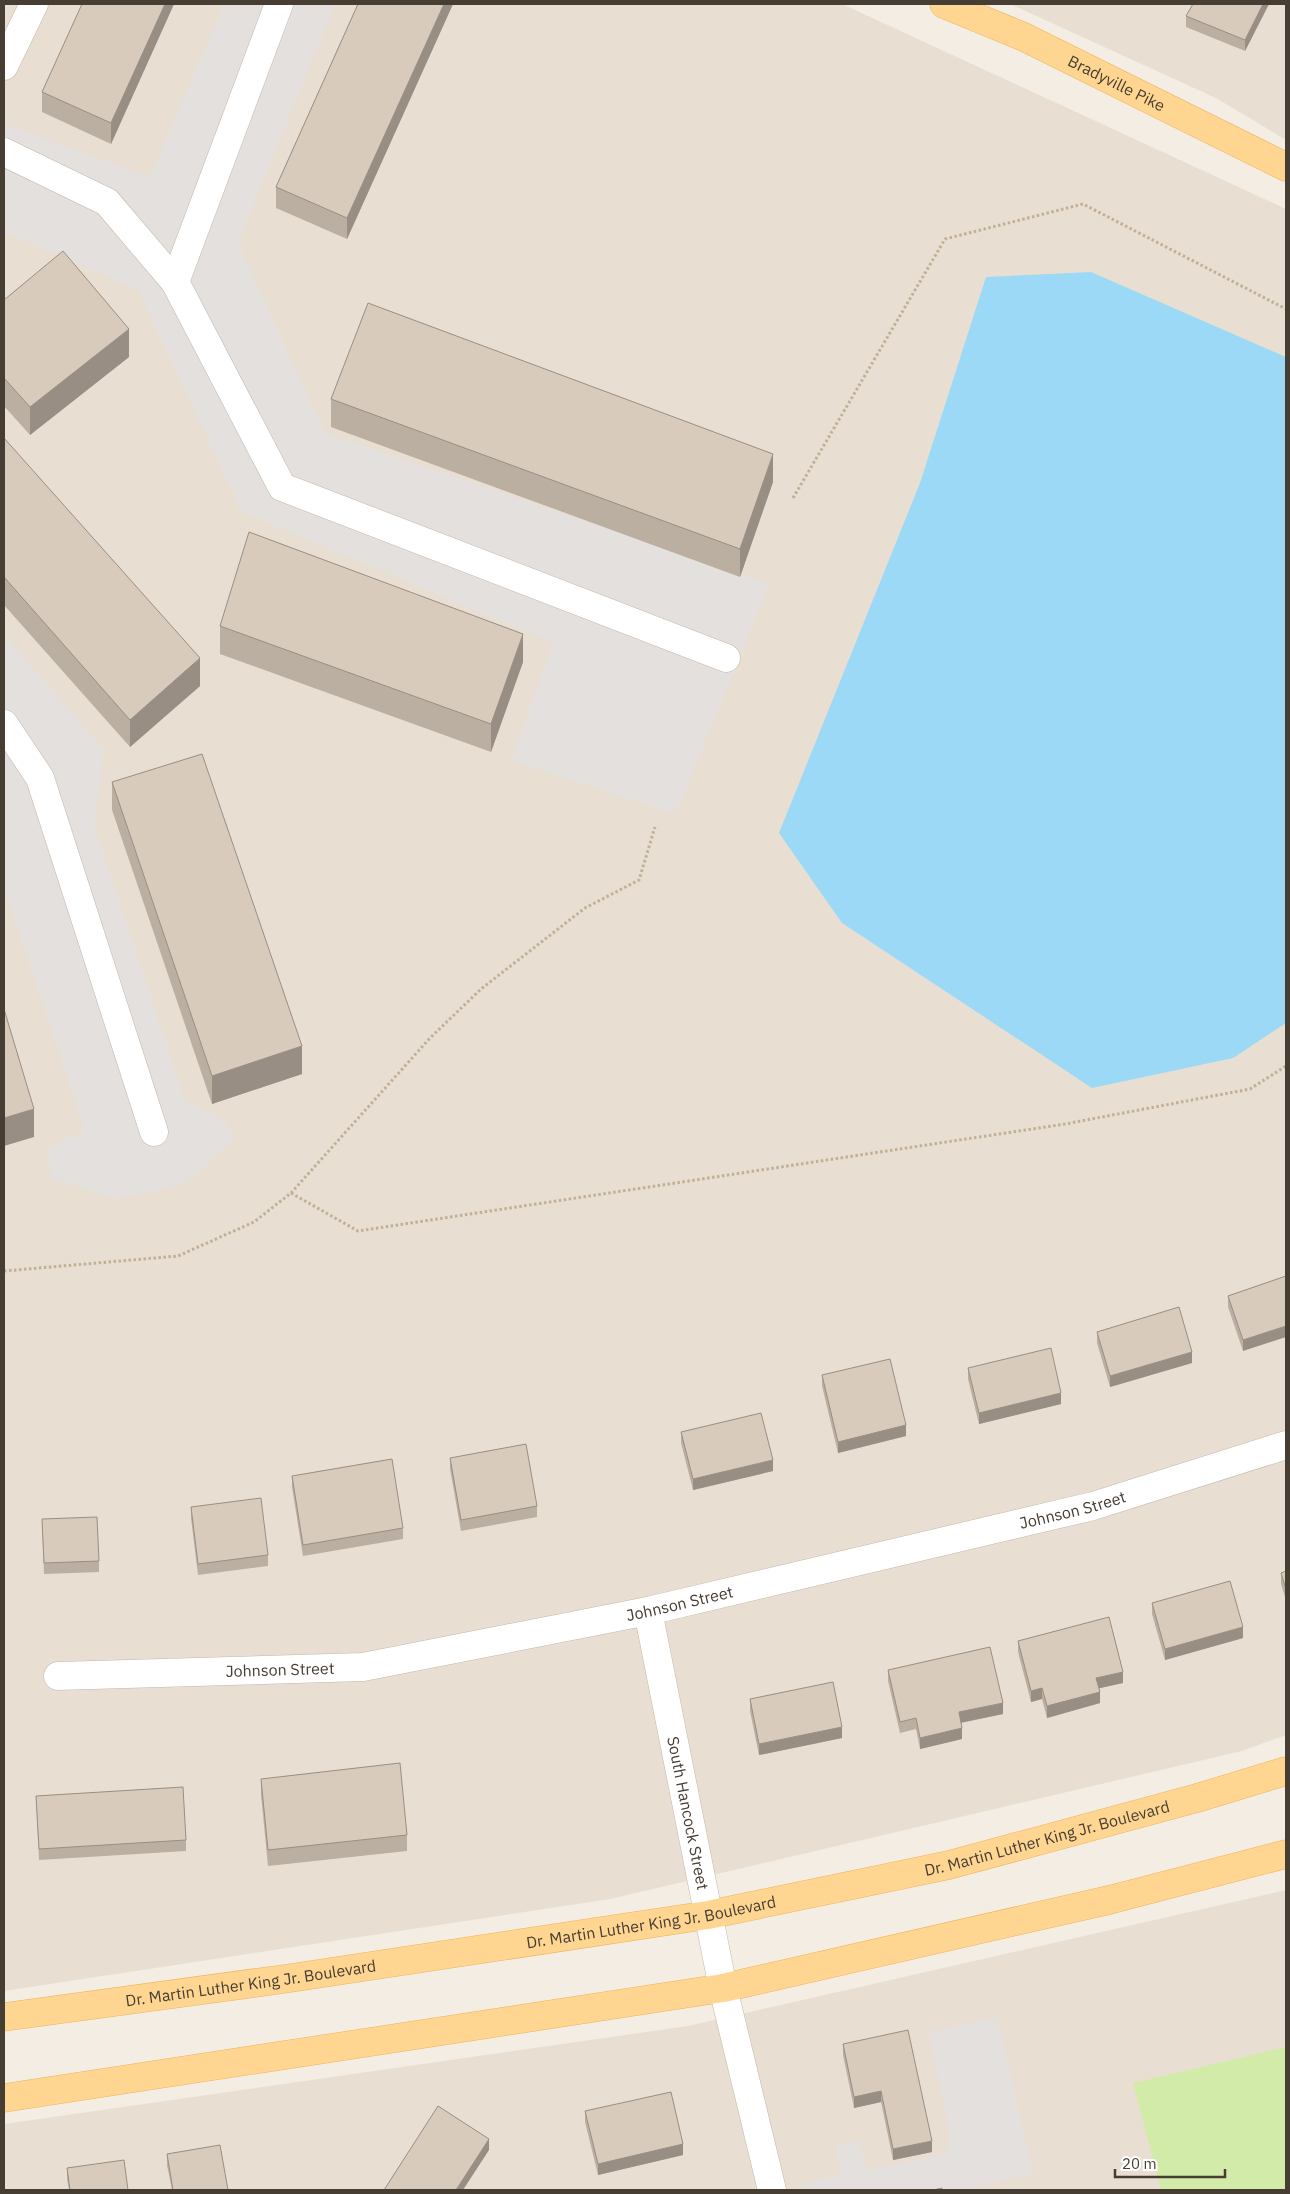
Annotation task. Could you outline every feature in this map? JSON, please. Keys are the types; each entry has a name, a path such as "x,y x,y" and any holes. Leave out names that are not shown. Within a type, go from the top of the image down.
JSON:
{"main road":[{"name":"Bradyville Pike","path":"944,4 1024,37 1286,167"},
{"name":"Dr. Martin Luther King Jr. Boulevard","path":"4,2017 290,1978 708,1915 949,1865 1197,1798 1286,1771"},
{"path":"4,2098 723,1988 1109,1900 1286,1854"}],"street":[{"path":"4,66 34,4"},
{"path":"175,282 279,4"},
{"path":"4,152 107,202 175,282 282,487 726,658"},
{"path":"4,724 40,778 154,1132"},
{"name":"Johnson Street","path":"58,1676 363,1666 648,1611 1093,1506 1286,1444"},
{"name":"South Hancock Street","path":"648,1611 723,1988 772,2190"}],"path":[{"path":"794,498 945,239 1083,204 1286,309"},
{"path":"4,1270 178,1256 254,1222 290,1193 430,1038 481,989 585,908 639,880 655,827"},
{"path":"290,1193 358,1231 1065,1124 1250,1089 1286,1066"}],"shaded area":[{"path":"4,4 842,4 1286,209 1286,1735 1242,1751 610,1899 4,1991"},
{"path":"224,4 335,4 238,243 324,432 769,584 676,814 511,761 553,643 242,512 138,290 4,232 4,124 150,177"},
{"path":"1010,4 1286,4 1286,140 1216,98"},
{"path":"4,634 104,749 94,826 185,1101 225,1120 235,1138 186,1183 117,1199 52,1179 47,1147 85,1131 4,887"},
{"path":"1286,1890 1286,2190 4,2190 4,2124 688,2026"},
{"path":"997,2017 1033,2173 963,2190 803,2190 802,2184 841,2175 835,2147 859,2140 868,2171 942,2154 950,2145 950,2135 929,2032"}],"green space":[{"path":"1286,2047 1286,2190 1161,2190 1133,2083"}],"water":[{"path":"1091,272 1286,357 1286,1023 1233,1058 1092,1088 842,923 779,833 920,483 986,277"}],"building":[{"path":"82,4 165,4 111,123 42,92"},
{"path":"358,4 444,4 347,218 276,187"},
{"path":"1193,4 1263,4 1245,40 1186,16"},
{"path":"63,251 129,329 30,407 4,378 4,300"},
{"path":"368,303 773,454 740,549 331,399"},
{"path":"4,438 200,658 130,720 4,577"},
{"path":"249,532 523,634 491,724 220,626"},
{"path":"202,754 302,1046 212,1076 112,782"},
{"path":"4,1009 34,1109 4,1118"},
{"path":"1286,1276 1286,1326 1243,1340 1228,1296"},
{"path":"1179,1307 1192,1352 1110,1376 1097,1332"},
{"path":"1051,1348 1061,1393 979,1413 968,1368"},
{"path":"890,1359 906,1425 838,1442 822,1375"},
{"path":"761,1413 773,1460 693,1479 681,1432"},
{"path":"526,1444 537,1506 461,1520 450,1458"},
{"path":"392,1459 403,1528 303,1545 292,1476"},
{"path":"261,1498 268,1555 198,1564 191,1507"},
{"path":"97,1517 99,1561 44,1563 42,1519"},
{"path":"1286,1571 1286,1589 1281,1573"},
{"path":"1230,1581 1243,1627 1165,1649 1152,1603"},
{"path":"1109,1617 1123,1672 1096,1678 1100,1692 1047,1706 1042,1688 1031,1691 1018,1641"},
{"path":"990,1647 1003,1703 959,1712 962,1728 920,1738 916,1718 900,1722 888,1670"},
{"path":"833,1682 842,1727 759,1744 750,1699"},
{"path":"400,1763 407,1835 268,1850 261,1779"},
{"path":"183,1787 186,1840 39,1849 36,1796"},
{"path":"908,2030 932,2141 893,2149 881,2091 854,2097 843,2044"},
{"path":"671,2092 683,2144 598,2164 585,2111"},
{"path":"438,2106 489,2139 456,2190 384,2190"},
{"path":"220,2145 228,2190 173,2190 167,2154"},
{"path":"124,2160 128,2190 70,2190 67,2168"}]}
